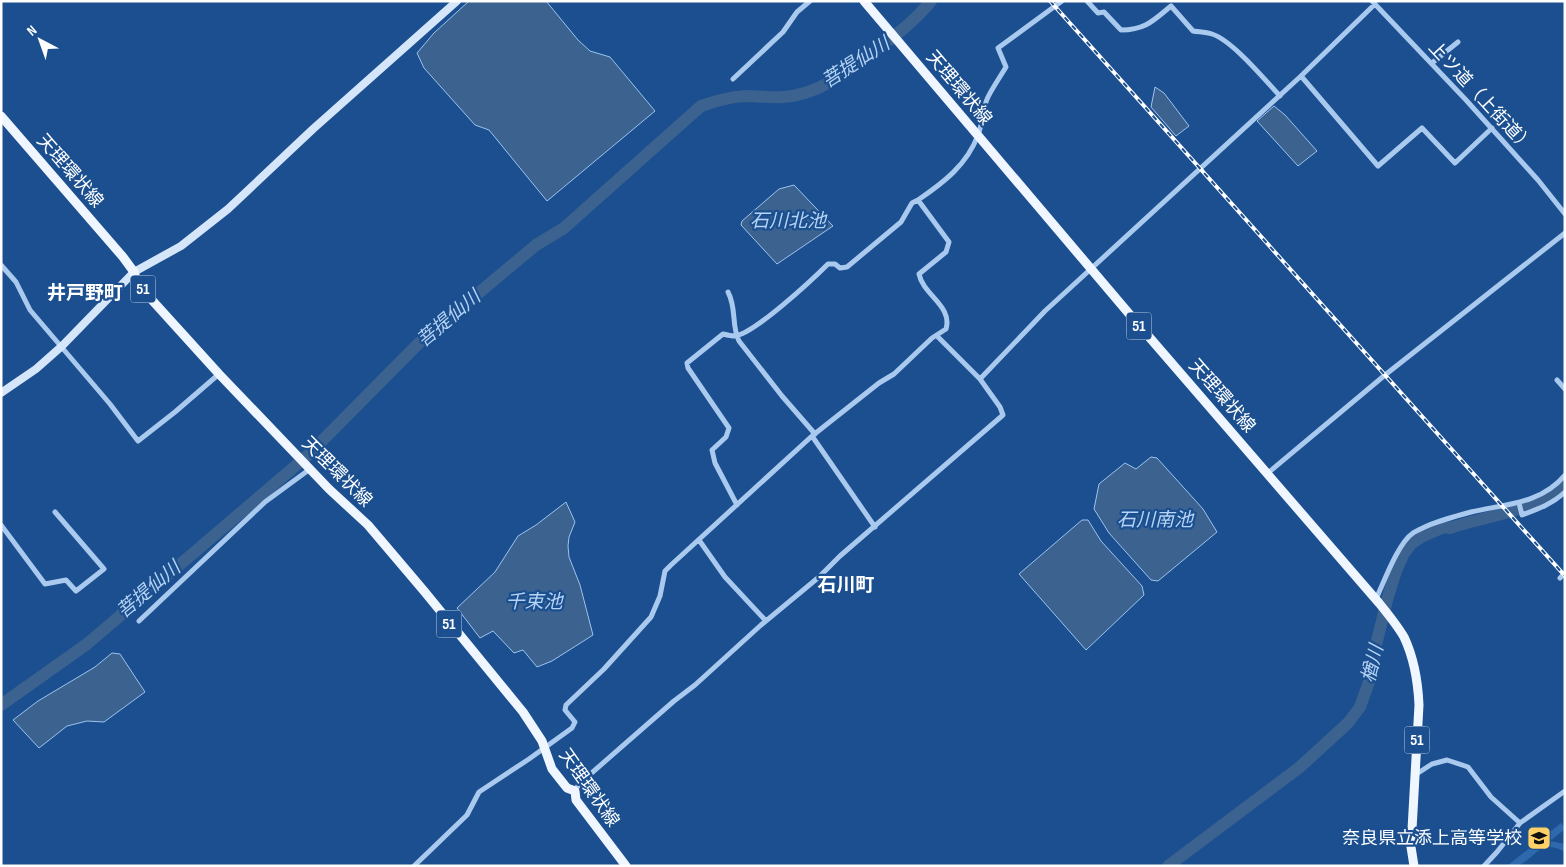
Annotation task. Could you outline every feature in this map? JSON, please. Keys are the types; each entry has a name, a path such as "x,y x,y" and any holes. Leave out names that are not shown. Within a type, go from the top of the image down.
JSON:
{"main road":[{"name":"天理環状線","path":"864,1 1393,620 1404,638 1413,663 1418,688 1419,705 1411,847 1414,866"},
{"name":"天理環状線","path":"1,116 67,191 134,272 138,284 219,374 295,452 328,489 368,525 424,591 523,712 542,741 552,768 567,788 575,791 576,800 626,866"}],"street":[{"path":"1,393 36,369 62,346 134,272 181,246 228,209 334,110 457,1"},
{"path":"733,79 783,32 797,12 810,1"},
{"path":"737,505 712,450 726,438 729,428 688,368 687,363 723,334 737,336 758,324 778,309 828,264 835,264 840,268 847,267 901,222 912,203 954,173 967,156 978,136 987,98 1006,67 998,48 1062,1"},
{"path":"1087,1 1098,13 1104,12 1120,30 1135,30 1153,21 1171,6 1193,31 1211,34 1233,48 1280,96"},
{"path":"980,379 1045,311 1280,96 1374,3"},
{"name":"上ツ道（上街道）","path":"1374,3 1492,128 1565,214"},
{"path":"1432,63 1458,42"},
{"path":"1301,76 1378,166 1422,128 1455,163 1492,128"},
{"path":"414,866 467,815 479,792 572,728 575,722 565,710 566,705 604,669 651,617 660,596 665,571 814,435 878,383 894,374 932,338 946,329 947,317 921,283 919,274 946,252 949,242 918,200"},
{"path":"1268,473 1385,375 1565,233"},
{"path":"1,265 16,282 30,310 110,404 138,441 176,412 219,374"},
{"path":"728,292 733,302 737,336 814,435 831,465 875,527"},
{"path":"575,791 579,784 695,685 766,621 820,577 840,556 1003,416 1000,407 980,379 937,336"},
{"path":"1557,380 1565,389"},
{"path":"138,620 265,502 309,468"},
{"path":"1377,601 1401,548 1412,533 1435,523 1472,512 1518,503 1542,495 1565,475"},
{"path":"1518,503 1522,515 1542,508 1565,492"},
{"path":"1,525 45,584 66,580 76,591 104,569 55,512"},
{"path":"699,540 725,577 766,621"},
{"path":"1560,578 1565,572"},
{"path":"1415,776 1432,764 1447,760 1468,767 1491,797 1520,823"},
{"path":"1484,866 1520,823 1565,791"}],"shaded area":[{"path":"1561,823 1565,829 1550,841 1565,844 1565,852 1557,848 1544,848 1518,866 1507,866"}],"water":[{"path":"469,1 546,1 578,40 590,51 610,57 655,111 547,201 489,130 475,125 424,68 417,53 434,33"},
{"path":"1155,87 1164,93 1189,126 1176,136 1151,107"},
{"path":"1274,106 1285,115 1317,151 1298,166 1257,121"},
{"name":"石川北池","path":"794,185 833,226 777,264 741,225 742,221 779,189"},
{"name":"石川南池","path":"1151,457 1157,458 1203,509 1217,532 1158,581 1151,580 1109,533 1094,509 1099,484 1125,463 1136,469"},
{"name":"千束池","path":"566,502 575,522 569,537 569,557 580,585 593,635 552,661 537,667 523,650 514,653 493,631 480,638 457,608 495,572 518,536"},
{"name":"石川南池","path":"1082,520 1088,520 1101,541 1142,586 1144,595 1086,650 1019,574"},
{"path":"112,653 120,654 145,692 104,722 87,721 67,726 39,748 13,720 38,701 95,667"}],"waterway":[{"name":"菩提仙川","path":"1,705 87,644 307,456 419,343 536,245 564,228 701,106 739,97 778,97 809,92 845,73 899,33 931,1"},
{"name":"楢川","path":"1168,866 1300,767 1348,723 1360,707 1370,679 1387,600 1396,571 1403,555 1411,544 1421,537 1444,527 1450,528 1528,506 1555,492 1565,483"}],"railway":[{"path":"1050,1 1565,576"}],"place":[{"name":"奈良県立添上高等学校","path":"1539,838"}],"district":[{"name":"井戸野町","path":"85,293"},
{"name":"石川町","path":"846,585"}]}
